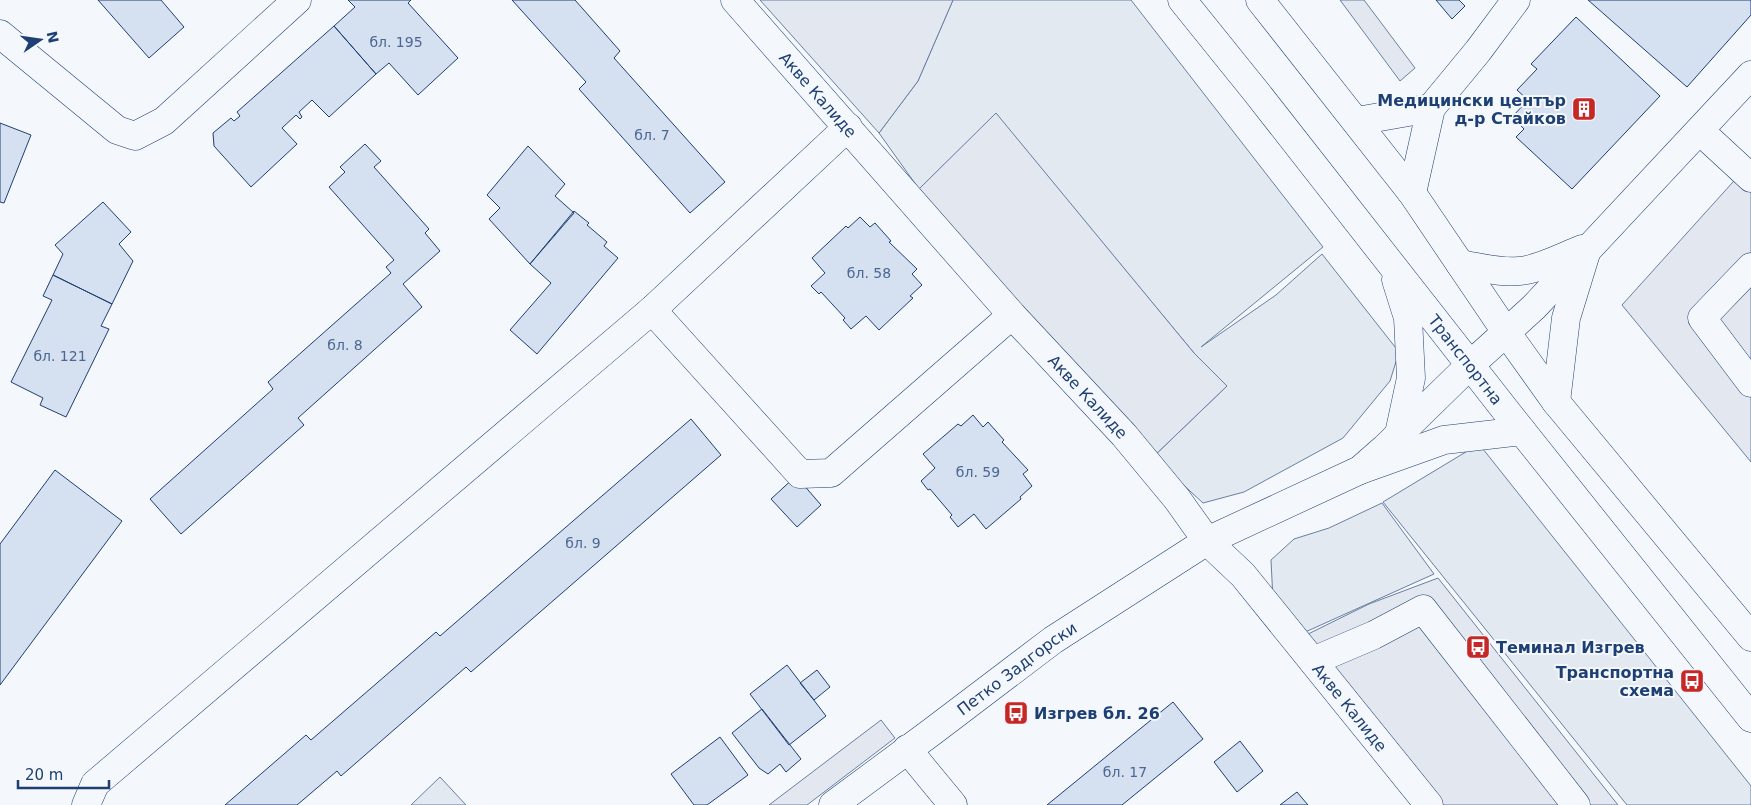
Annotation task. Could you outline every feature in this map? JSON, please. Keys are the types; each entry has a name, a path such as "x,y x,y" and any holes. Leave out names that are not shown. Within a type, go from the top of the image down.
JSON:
{"street":[{"path":"0,34 117,130 135,136 164,121 297,0"},
{"name":"Акве Калиде","path":"735,0 1012,315 1124,436 1177,499 1206,541 1243,576 1429,805"},
{"name":"Транспортна","path":"1182,0 1258,92 1470,365 1751,718"},
{"path":"1260,0 1412,193 1556,402 1751,637"},
{"path":"1412,193 1430,108 1478,51 1516,0"},
{"path":"1360,470 1534,307 1588,247 1700,131 1751,75"},
{"path":"1357,121 1430,108"},
{"path":"86,805 95,784 106,774 652,310 848,127"},
{"path":"1700,131 1751,178"},
{"path":"1460,264 1497,270 1519,271 1531,269 1588,247"},
{"path":"1556,402 1566,318 1588,247"},
{"path":"1391,264 1408,318 1411,378 1399,434"},
{"path":"1751,267 1702,318 1751,383"},
{"path":"652,310 800,474 830,473 1012,315"},
{"path":"1360,470 1444,440 1522,431"},
{"name":"Петко Задгорски","path":"833,805 907,749 933,732 1053,640 1206,541 1360,470"},
{"path":"1312,661 1374,635 1423,609 1576,805"},
{"path":"907,749 952,805"}],"shaded area":[{"path":"760,0 953,0 918,81 879,133"},
{"path":"953,0 1131,0 1323,247 1201,347 1276,295 1322,254 1399,352 1390,381 1343,438 1244,492 1203,503 1153,457 1227,386 1194,353 996,114 919,189 879,133 918,81"},
{"path":"1340,0 1364,0 1415,68 1400,81"},
{"path":"996,113 1194,353 1227,386 1153,457 919,189"},
{"path":"1751,162 1751,462 1622,305"},
{"path":"1479,444 1751,786 1751,805 1627,805 1383,502"},
{"path":"1382,503 1434,574 1303,633 1273,600 1271,560 1294,539 1329,528"},
{"path":"1438,578 1618,805 1431,805 1300,638 1369,604"},
{"path":"881,720 895,738 807,805 769,805"},
{"path":"440,777 466,805 411,805"}],"building":[{"path":"98,0 161,0 184,27 149,58"},
{"path":"348,0 411,0 408,3 458,58 418,95 389,63 376,74 334,26 355,7"},
{"path":"512,0 575,0 620,51 614,58 725,182 690,213 579,89 586,82"},
{"path":"1436,0 1459,0 1465,6 1452,19"},
{"path":"1588,0 1751,0 1751,15 1687,87"},
{"name":"Медицински център д-р Стайков","path":"1576,17 1660,96 1572,189 1516,137 1524,129 1512,117 1528,100 1517,90 1537,69 1531,64"},
{"path":"334,26 376,74 329,117 312,100 299,112 302,117 300,119 296,115 282,128 297,144 251,187 214,146 213,133 231,118 234,121 240,116 237,112"},
{"path":"0,123 31,135 4,203 0,202"},
{"path":"365,144 381,161 374,167 429,229 425,233 440,251 403,284 422,307 298,418 304,425 181,534 150,499 273,389 268,382 391,273 386,267 394,260 329,187 345,172 340,167"},
{"path":"528,146 565,184 555,196 574,213 530,264 489,219 500,208 487,195"},
{"path":"103,202 131,232 119,244 133,261 112,304 53,275 63,254 55,245"},
{"path":"574,211 589,223 587,225 607,242 604,246 618,258 537,354 510,330 551,283 530,264"},
{"path":"860,217 870,227 875,223 891,241 889,242 917,269 912,274 922,285 910,296 913,298 879,330 866,316 851,329 843,320 845,318 821,292 819,294 811,286 825,273 812,258 846,226 848,228"},
{"path":"53,275 112,304 101,326 109,329 66,417 40,405 43,398 11,382 52,300 43,296"},
{"path":"973,415 983,427 988,422 1004,440 1002,442 1028,470 1023,474 1032,486 1020,497 1021,499 986,529 974,514 958,527 950,517 952,515 921,481 935,468 923,454 958,424 961,426"},
{"path":"691,419 721,455 471,672 466,667 341,776 337,771 297,805 225,805 306,735 311,740 436,632 440,636"},
{"path":"55,470 122,521 0,685 0,544"},
{"path":"796,476 821,505 797,527 771,499"},
{"path":"787,665 826,716 789,745 750,694"},
{"path":"817,670 830,687 814,700 800,683"},
{"path":"1173,702 1203,739 1122,805 1047,805"},
{"path":"762,709 801,759 786,772 780,764 768,774 759,768 732,733"},
{"path":"720,737 748,775 707,805 694,805 671,774"},
{"path":"1240,741 1263,771 1237,792 1214,762"},
{"path":"1297,792 1308,805 1280,805"}],"place":[{"name":"Медицински център д-р Стайков","path":"1584,109"},
{"name":"Теминал Изгрев","path":"1478,647"},
{"name":"Транспортна схема","path":"1692,681"},
{"name":"Изгрев бл. 26","path":"1016,713"}]}
